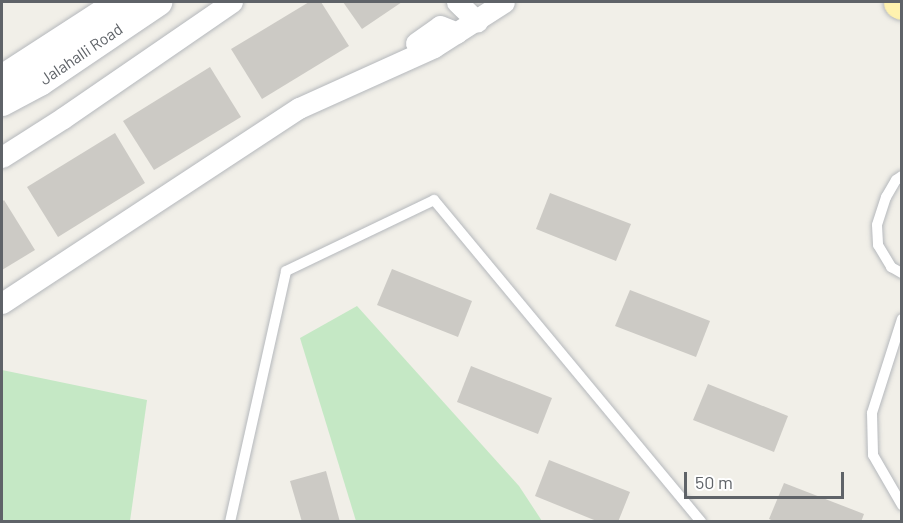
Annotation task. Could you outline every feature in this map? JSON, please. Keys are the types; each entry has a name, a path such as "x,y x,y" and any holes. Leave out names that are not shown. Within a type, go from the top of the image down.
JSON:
{"main road":[{"name":"Jalahalli Road","path":"2,102 40,82 158,2"},
{"name":"Jalahalli Road","path":"2,79 106,6"}],"street":[{"path":"2,157 232,2"},
{"path":"2,303 299,108 424,52 457,33 470,9 504,2"},
{"path":"416,43 440,26 457,33"}],"lane":[{"path":"902,176 896,180 886,197 877,225 878,245 891,267 902,273"},
{"path":"230,522 286,271 434,200 701,522"},
{"path":"902,319 872,413 873,455 902,505"}],"green space":[{"path":"357,306 519,486 542,521 356,521 300,338"},
{"path":"2,370 147,400 130,521 2,521"}],"building":[{"path":"309,2 321,2 349,46 262,99 231,49"},
{"path":"343,2 402,2 362,29"},
{"path":"210,67 241,117 154,170 123,121"},
{"path":"115,133 145,183 58,237 27,187"},
{"path":"550,193 631,224 616,261 536,229"},
{"path":"4,200 35,250 2,270 2,202"},
{"path":"392,269 472,301 458,337 377,305"},
{"path":"630,290 710,321 696,357 615,326"},
{"path":"471,366 552,398 538,434 457,402"},
{"path":"708,384 788,416 774,452 693,420"},
{"path":"549,460 630,492 618,522 599,522 535,496"},
{"path":"326,471 340,522 302,522 290,481"},
{"path":"784,483 864,514 861,522 776,522 769,519"}]}
